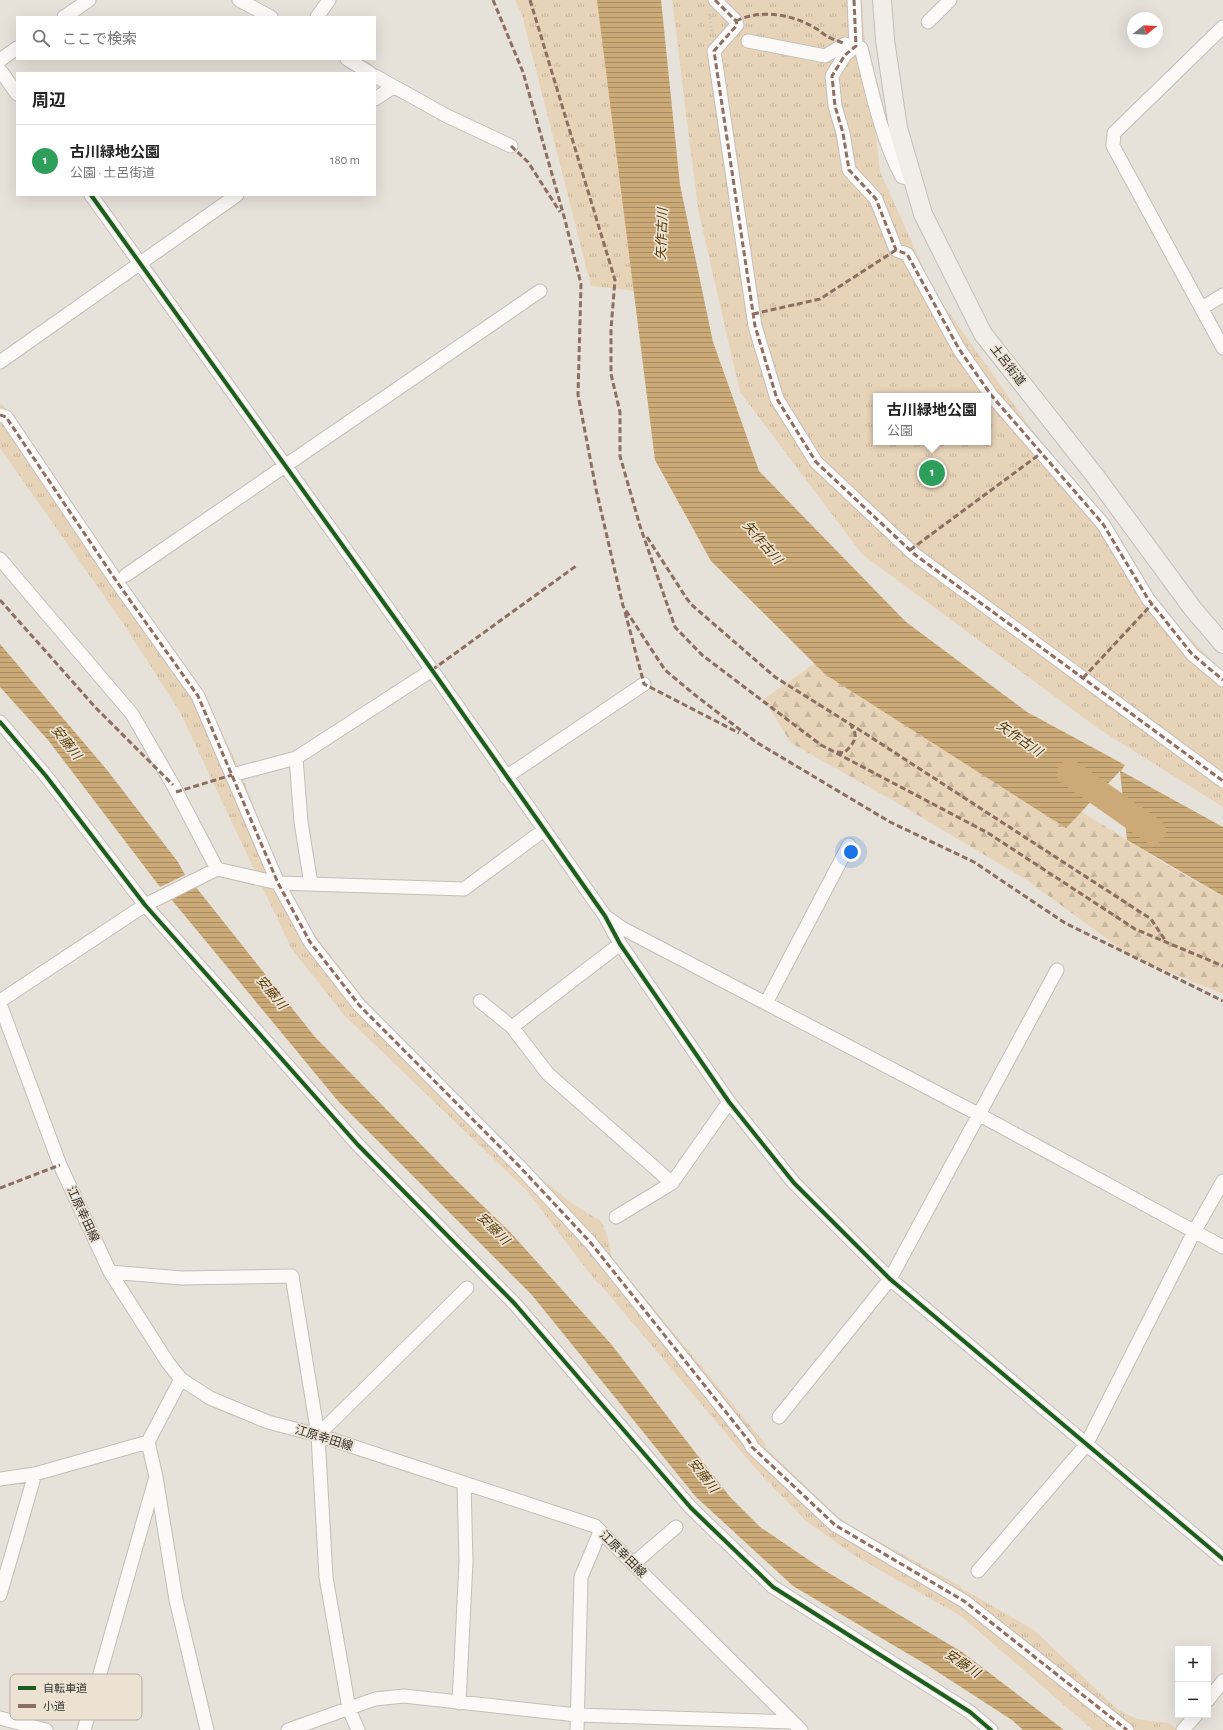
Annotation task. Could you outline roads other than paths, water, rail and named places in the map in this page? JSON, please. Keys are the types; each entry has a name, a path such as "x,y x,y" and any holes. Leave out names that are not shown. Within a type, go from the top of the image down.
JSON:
{"street":[{"path":"65,16 89,0"},
{"path":"239,0 269,16"},
{"path":"318,16 329,0"},
{"path":"854,0 856,46"},
{"name":"土呂街道","path":"882,0 885,40 898,128 923,214 983,334 1096,477 1193,609 1223,644"},
{"path":"928,22 950,0"},
{"path":"712,4 721,8 736,21 737,25 714,51 755,326 777,399 816,462 914,554 1223,781"},
{"path":"1223,27 1114,133 1112,146 1223,348"},
{"path":"748,41 825,56 845,44 861,48 877,110 897,168 902,176 907,178 912,177"},
{"path":"856,46 845,55 832,76 836,106 843,133 849,170 876,199 896,250 907,254 959,349 989,393"},
{"path":"0,60 16,49"},
{"path":"349,60 368,72"},
{"path":"0,70 16,93"},
{"path":"376,77 448,116 511,146"},
{"path":"376,98 393,87"},
{"path":"92,196 432,670 605,916 620,944 729,1102 794,1183 890,1279 1223,1559"},
{"path":"0,362 236,196"},
{"path":"126,575 540,291"},
{"path":"1202,308 1223,295"},
{"path":"991,396 1103,524 1148,599 1192,654 1223,680"},
{"path":"0,415 6,417 117,582 198,696 278,884 310,942 359,1006 519,1166 590,1242 749,1441 752,1447 835,1525 964,1601 1127,1730"},
{"path":"0,559 132,714 173,785 217,869"},
{"path":"232,775 296,758 432,670"},
{"path":"506,777 644,684"},
{"path":"0,722 46,776 145,905 358,1145 515,1304 691,1508 773,1588 970,1712 991,1730"},
{"path":"296,758 301,822 310,884"},
{"path":"0,1002 145,905 217,869 278,884 464,889 544,830"},
{"path":"766,1003 849,845"},
{"path":"605,916 620,927 978,1114 1223,1247"},
{"path":"512,1027 620,944"},
{"path":"779,1418 890,1279 1057,970"},
{"path":"480,1001 512,1027 548,1074 672,1183"},
{"name":"江原幸田線","path":"0,1002 60,1165 110,1272 168,1363 181,1379 210,1398 268,1422 318,1435 595,1526 797,1726"},
{"path":"616,1217 672,1183 729,1102"},
{"path":"978,1571 1086,1444 1194,1232 1223,1181"},
{"path":"110,1272 182,1278 292,1276 318,1435 326,1577 349,1709 358,1730"},
{"path":"318,1435 467,1288"},
{"path":"181,1379 148,1442 156,1477 176,1600 207,1730"},
{"path":"0,1479 35,1474 148,1442"},
{"path":"0,1595 35,1474"},
{"path":"100,1674 156,1477"},
{"path":"459,1703 466,1562 464,1483"},
{"path":"633,1564 676,1527"},
{"path":"577,1730 581,1577 600,1532"},
{"path":"1211,1696 1223,1681"},
{"path":"288,1730 375,1699 404,1696 577,1715 797,1726"},
{"path":"0,1718 46,1730"},
{"path":"1184,1730 1194,1718"},
{"path":"84,1730 87,1720"}],"water":[{"path":"597,0 661,0 680,185 713,342 759,471 906,622 1027,712 1125,765 1121,771 1223,827 1223,896 1127,840 1120,771 1066,828 826,675 711,561 655,460"},
{"name":"安藤川","path":"0,644 107,770 178,862 185,875 160,887 48,740 0,687"},
{"name":"安藤川","path":"195,886 315,1037 455,1179 509,1231 611,1344 730,1497 760,1527 822,1569 962,1652 1064,1730 1023,1730 1012,1720 927,1665 793,1586 696,1497 531,1294 338,1101 171,899"}],"waterway":[{"name":"矢作古川","path":"1070,773 1153,831"}],"place":[{"name":"古川緑地公園","path":"932,473"}]}
